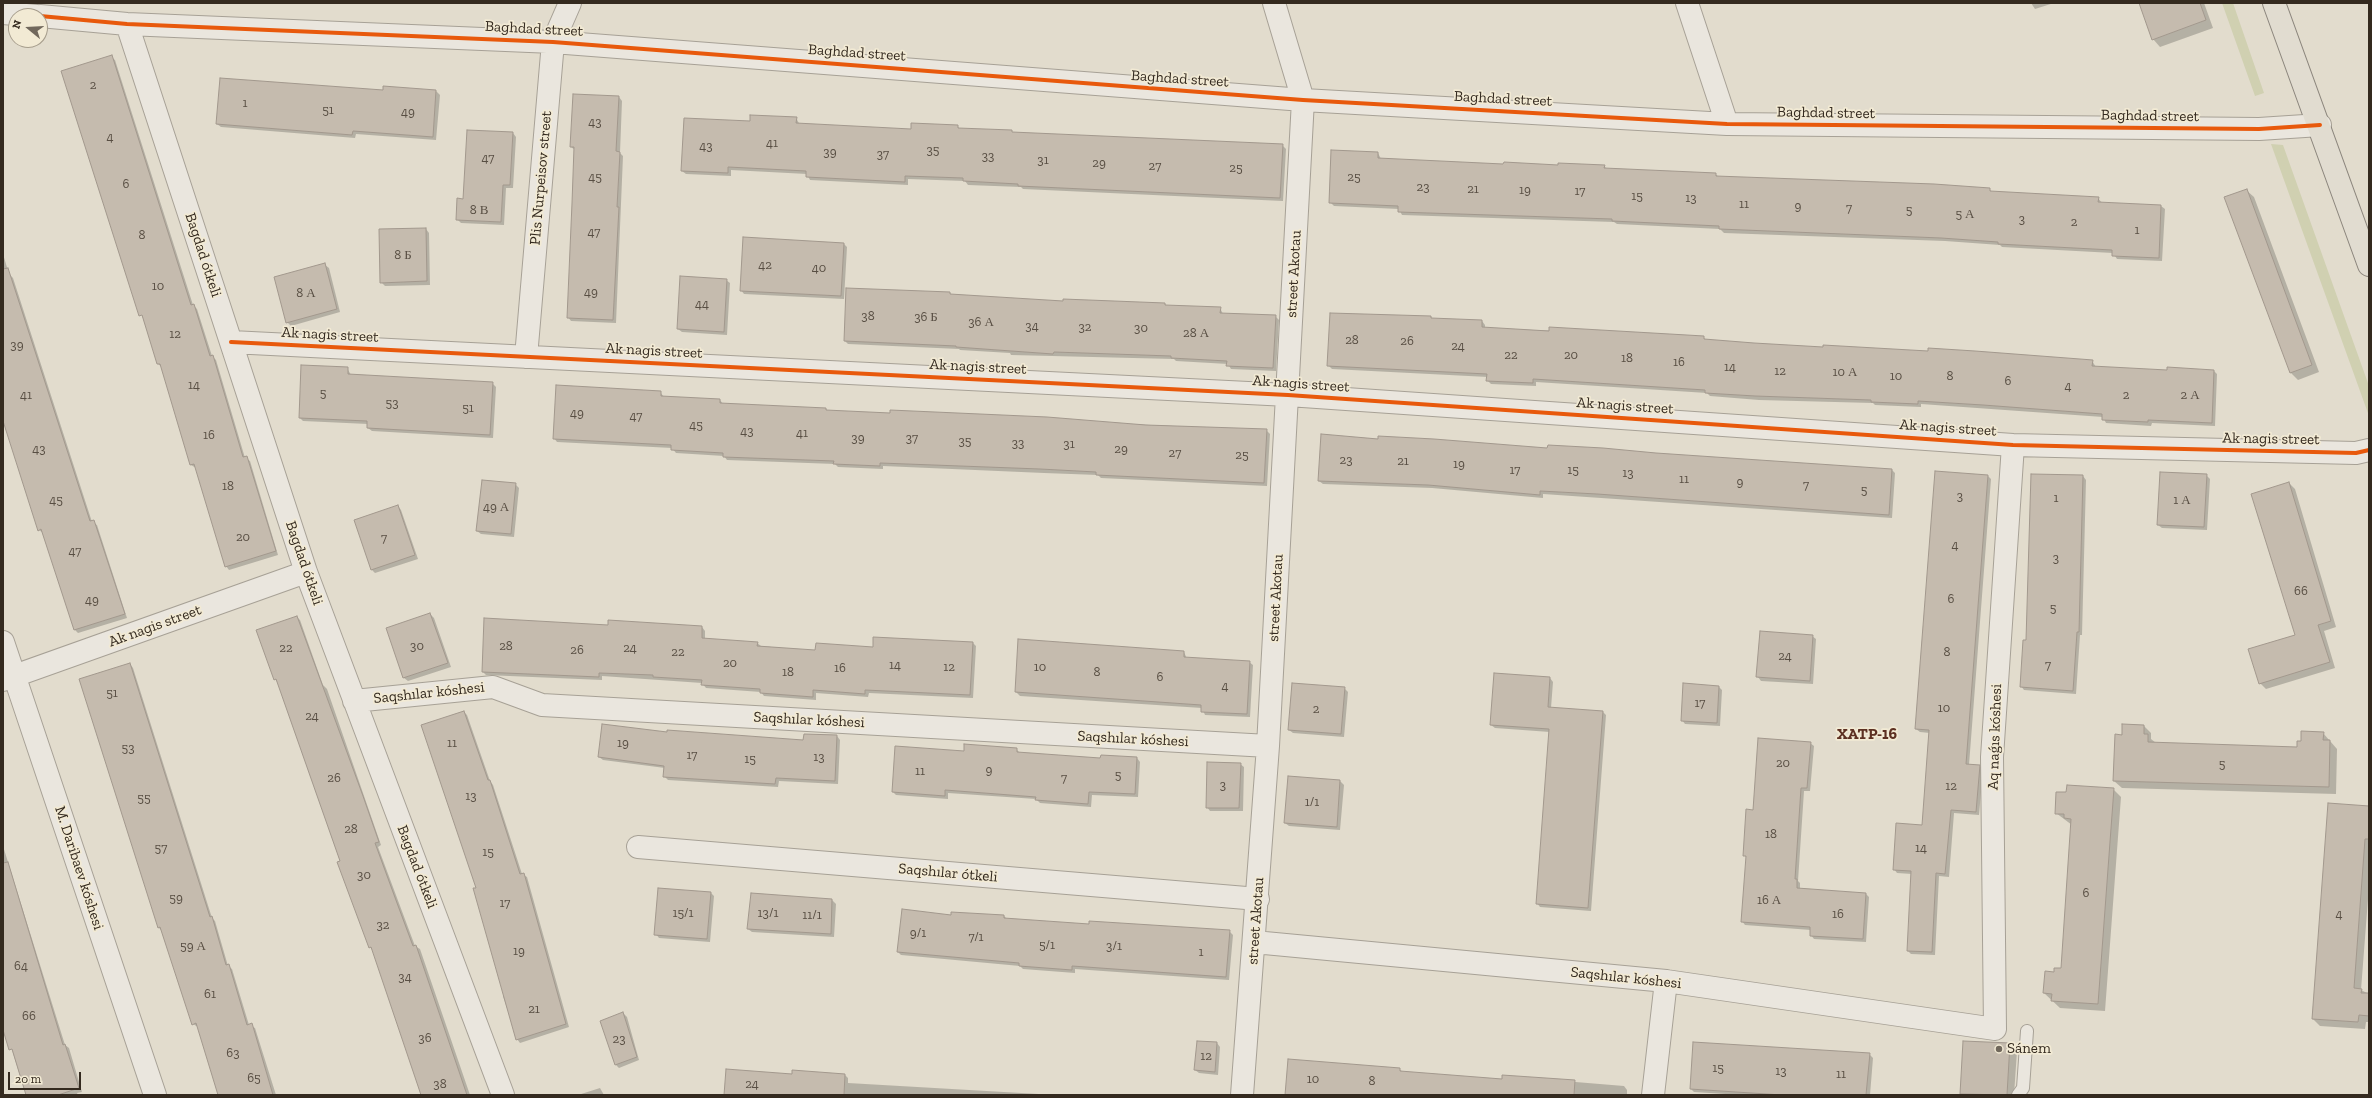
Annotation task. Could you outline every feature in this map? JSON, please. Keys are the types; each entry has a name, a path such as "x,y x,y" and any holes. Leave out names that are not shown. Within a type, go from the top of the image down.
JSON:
{"main road":[{"path":"2274,3 2320,125 2369,265"}],"street":[{"name":"Plis Nurpeisov street","path":"526,357 553,42 570,3"},
{"name":"street Akotau","path":"1242,1095 1258,899 1268,746 1303,100 1274,3"},
{"path":"1687,3 1727,124"},
{"name":"Baghdad street","path":"48,17 127,24 553,42 1303,100 1727,124 2259,129 2320,125"},
{"name":"Bagdad ótkeli","path":"127,24 306,572 503,1095"},
{"name":"Ak nagis street","path":"231,342 1288,395 2013,445 2356,453 2369,450"},
{"name":"Aq naǵıs kóshesi","path":"1996,1029 1992,757 2013,445"},
{"name":"Ak nagis street","path":"9,678 306,572"},
{"name":"M. Daribaev kóshesi","path":"3,642 9,678 155,1095"},
{"name":"Saqshılar kóshesi","path":"354,701 493,687 542,705 1268,746"},
{"name":"Saqshılar ótkeli","path":"638,847 1258,899"},
{"name":"Saqshılar kóshesi","path":"1254,942 1666,981 1996,1029"},
{"path":"1653,1095 1666,981"}],"lane":[{"path":"2018,1095 2023,1088 2027,1031"}],"green space":[{"path":"2222,3 2233,3 2264,93 2255,96"},
{"path":"2271,144 2283,145 2369,386 2369,416"}],"building":[{"path":"2139,3 2200,3 2206,20 2152,40"},
{"path":"112,55 191,305 194,304 210,356 213,355 243,457 247,456 276,551 225,567 194,464 190,465 160,364 157,364 142,315 139,316 61,71"},
{"path":"220,78 383,90 383,86 436,90 433,137 353,131 352,135 216,124"},
{"path":"573,94 619,96 616,151 620,152 617,207 619,207 613,320 567,318 574,147 570,147"},
{"path":"750,115 797,117 796,123 911,129 911,123 958,125 958,128 1012,130 1012,132 1283,144 1280,198 1018,186 1018,184 963,181 963,178 905,176 905,182 806,177 806,171 728,167 728,173 681,171 684,118 750,121"},
{"path":"467,130 513,132 510,185 503,185 501,222 456,220 457,198 463,199"},
{"path":"1331,150 1378,152 1378,158 1503,164 1504,162 1558,165 1558,163 1605,165 1604,168 1716,173 1716,176 1934,184 1990,188 1990,191 2099,197 2098,202 2161,205 2159,258 2112,256 2112,250 1998,244 1998,242 1941,238 1719,229 1719,226 1612,221 1612,219 1398,212 1398,206 1329,203"},
{"path":"2247,189 2312,365 2290,373 2224,197"},
{"path":"426,228 427,281 380,283 379,229"},
{"path":"743,237 844,243 841,296 740,291"},
{"path":"325,263 337,309 286,323 274,277"},
{"path":"8,268 90,521 94,520 125,614 74,630 41,529 38,531 3,421 3,269"},
{"path":"680,276 727,279 724,332 677,329"},
{"path":"846,288 950,292 950,294 1063,301 1063,299 1165,303 1165,305 1221,307 1220,313 1276,315 1273,368 1226,366 1227,361 1171,358 1171,356 1054,352 1053,354 956,346 844,341"},
{"path":"1330,313 1431,316 1431,318 1482,320 1482,327 1549,331 1549,327 1704,336 1704,339 1823,347 1823,345 1928,351 1928,348 2093,360 2092,366 2167,370 2167,367 2214,370 2212,423 2148,420 2148,422 2102,420 2102,414 1918,401 1918,404 1871,402 1871,400 1755,396 1705,393 1705,390 1533,379 1533,383 1486,381 1487,374 1327,366"},
{"path":"301,365 348,367 348,374 493,382 490,435 367,428 367,421 299,418"},
{"path":"556,385 661,391 661,396 720,399 720,403 826,408 826,410 890,413 890,410 1047,417 1146,425 1267,429 1264,483 1096,475 1096,472 1040,469 880,463 880,466 833,464 834,461 723,457 723,453 671,450 671,445 553,439"},
{"path":"1321,434 1378,439 1378,436 1434,439 1547,448 1548,445 1603,448 1892,469 1889,515 1597,494 1540,491 1540,495 1428,485 1318,481"},
{"path":"1935,471 1988,475 1966,764 1980,765 1976,812 1951,810 1945,874 1936,873 1932,952 1907,951 1911,871 1893,870 1896,823 1922,825 1929,730 1915,729"},
{"path":"2160,472 2207,474 2204,527 2157,525"},
{"path":"2031,474 2083,475 2079,632 2077,632 2073,691 2020,687 2023,640 2026,640"},
{"path":"482,480 516,483 511,534 476,531"},
{"path":"2289,482 2331,621 2318,625 2330,662 2259,684 2248,649 2295,635 2251,494"},
{"path":"398,505 415,555 371,570 354,520"},
{"path":"430,613 448,663 403,678 386,628"},
{"path":"297,616 379,842 375,843 413,946 416,945 467,1095 421,1095 371,947 369,948 337,862 340,861 276,679 274,680 256,630"},
{"path":"484,618 608,625 608,620 702,626 702,638 758,642 757,646 815,650 816,643 873,647 873,637 973,642 970,695 865,690 865,694 813,690 813,697 760,693 760,689 701,685 702,680 653,677 653,675 599,673 599,677 482,672"},
{"path":"1760,631 1813,635 1810,681 1756,677"},
{"path":"1018,639 1184,651 1184,657 1250,661 1247,714 1201,712 1201,705 1015,692"},
{"path":"130,663 210,917 212,916 226,965 229,964 247,1025 252,1023 273,1095 218,1095 196,1023 192,1025 160,927 158,928 79,679"},
{"path":"1494,673 1550,677 1548,707 1603,711 1588,908 1536,904 1549,729 1490,725"},
{"path":"1292,683 1345,687 1341,734 1288,730"},
{"path":"1683,683 1719,686 1717,723 1681,721"},
{"path":"464,711 488,780 490,780 520,874 524,873 566,1024 516,1040 473,888 476,888 421,725"},
{"path":"602,724 667,732 667,730 803,740 804,734 837,735 835,781 776,778 775,784 663,777 664,766 598,757"},
{"path":"2122,724 2144,725 2144,734 2148,734 2148,742 2297,747 2297,741 2301,741 2301,731 2324,732 2323,740 2330,740 2329,787 2113,781 2115,734 2122,735"},
{"path":"1758,738 1811,742 1807,788 1801,788 1795,879 1797,879 1797,888 1866,893 1863,939 1810,936 1810,927 1741,922 1746,856 1743,856 1746,809 1753,810"},
{"path":"964,744 1017,748 1017,752 1100,758 1101,755 1137,757 1135,794 1089,792 1088,804 1035,800 1036,797 945,790 945,796 892,792 895,746 964,751"},
{"path":"1207,762 1241,763 1239,808 1206,808"},
{"path":"1288,776 1340,780 1337,827 1284,823"},
{"path":"2067,785 2114,788 2098,1004 2051,1001 2052,994 2043,993 2045,971 2054,972 2054,968 2061,968 2071,819 2064,818 2064,814 2055,814 2056,792 2066,792"},
{"path":"2328,803 2369,806 2369,839 2365,839 2354,988 2362,989 2361,993 2369,993 2369,1016 2359,1015 2358,1022 2312,1019"},
{"path":"8,862 63,1045 65,1044 79,1088 58,1095 26,1095 12,1049 9,1050 3,1030 3,863"},
{"path":"658,888 711,892 707,939 654,935"},
{"path":"751,893 832,899 831,934 747,929"},
{"path":"902,909 951,915 951,912 1004,915 1004,918 1089,924 1089,921 1230,930 1226,977 1072,966 1072,970 1019,966 1019,963 897,952"},
{"path":"623,1012 637,1057 615,1065 600,1021"},
{"path":"1197,1041 1217,1042 1215,1072 1194,1070"},
{"path":"1963,1041 2010,1043 2007,1095 1960,1094"},
{"path":"1693,1042 1870,1053 1866,1095 1782,1095 1690,1089"},
{"path":"1288,1059 1400,1068 1400,1071 1502,1079 1502,1075 1575,1080 1574,1095 1285,1095"},
{"path":"726,1069 792,1074 792,1070 845,1074 844,1095 724,1095"}],"cycle path":[{"path":"48,17 127,24 553,42 1303,100 1727,124 2259,129 2320,125"},
{"path":"231,342 1288,395 2013,445 2356,453 2369,450"}],"place":[{"name":"Sánem","path":"1999,1049"}],"district":[{"name":"XATP-16","path":"1867,734"}]}
